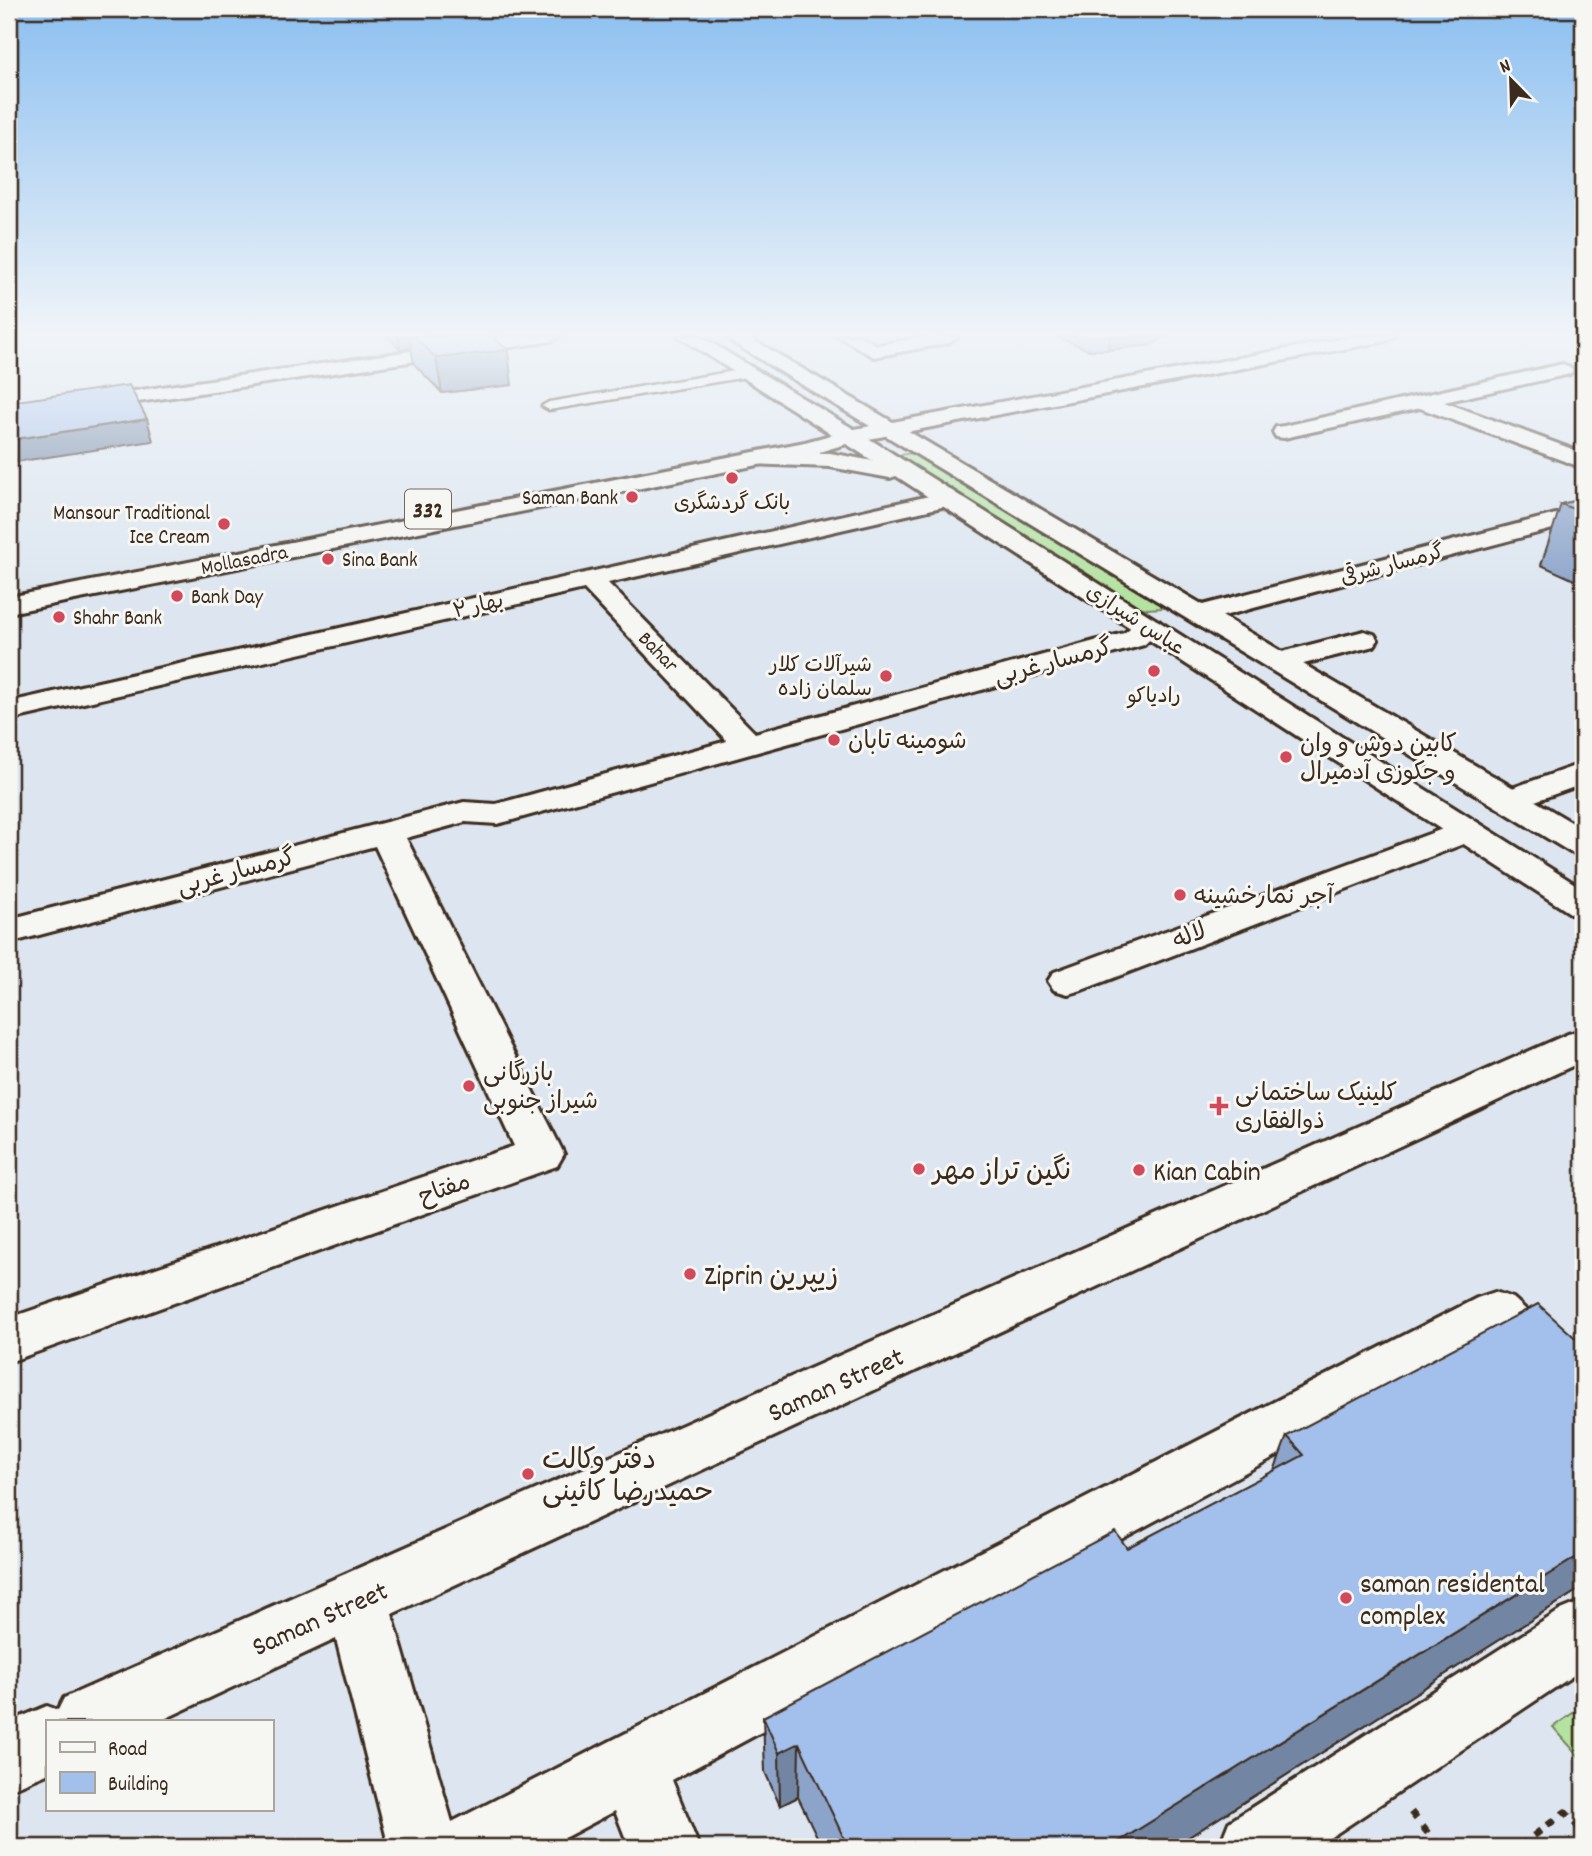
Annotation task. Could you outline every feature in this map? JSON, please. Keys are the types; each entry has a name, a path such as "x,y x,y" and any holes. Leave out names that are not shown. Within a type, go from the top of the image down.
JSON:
{"street":[{"name":"عباس شیرازی","path":"827,423 1583,905"},
{"name":"عباس شیرازی","path":"882,423 1583,844"},
{"name":"Mollasadra","path":"9,590 785,440 849,436 927,423"},
{"path":"1284,432 1325,423"},
{"path":"1479,423 1583,461"},
{"name":"Mollasadra","path":"9,606 757,459 849,436"},
{"path":"881,457 886,450 894,447 923,447"},
{"path":"757,459 830,460 909,474"},
{"name":"بهار ۲","path":"9,711 947,499"},
{"name":"گرمسار شرقی","path":"1149,627 1583,514"},
{"name":"Bahar","path":"590,580 739,734"},
{"name":"گرمسار غربی","path":"9,931 464,812 497,814 739,734 1134,639 1149,627"},
{"path":"1280,662 1364,639"},
{"path":"1510,800 1583,773"},
{"name":"لاله","path":"1068,981 1467,831"},
{"name":"مفتاح","path":"9,1340 541,1154 386,832"},
{"name":"Saman Street","path":"89,1720 1583,1044"},
{"path":"476,1847 1495,1313 1583,1395"},
{"path":"357,1599 424,1847"},
{"path":"1254,1847 1583,1632"},
{"path":"9,1757 46,1739"},
{"path":"632,1765 664,1847"}],"path":[{"path":"1519,1847 1565,1812 1583,1832"}],"green space":[{"path":"917,452 1164,601 1162,608 1147,609 1132,605 900,455"},
{"path":"1583,1706 1583,1761 1553,1727"}],"building":[{"path":"9,423 123,423 9,440"},
{"path":"1583,499 1583,513 1561,504"},
{"name":"saman residental complex","path":"1538,1304 1583,1345 1583,1553 1110,1847 848,1847 799,1743 779,1753 763,1717 1115,1531 1127,1548 1304,1455 1287,1436"}],"place":[{"name":"بانک گردشگری","path":"732,478"},
{"name":"Saman Bank","path":"632,497"},
{"name":"Mansour Traditional Ice Cream","path":"224,524"},
{"name":"Sina Bank","path":"328,559"},
{"name":"Bank Day","path":"177,596"},
{"name":"Shahr Bank","path":"59,617"},
{"name":"رادیاکو","path":"1154,671"},
{"name":"شیرآلات کلار سلمان زاده","path":"886,676"},
{"name":"شومینه تابان","path":"834,740"},
{"name":"کابین دوش و وان و جکوزی آدمیرال","path":"1286,757"},
{"name":"آجر نمارخشینه","path":"1180,895"},
{"name":"بازرگانی شیراز جنوبی","path":"469,1086"},
{"name":"کلینیک ساختمانی ذوالفقاری","path":"1219,1106"},
{"name":"نگین تراز مهر","path":"919,1169"},
{"name":"Kian Cabin","path":"1139,1170"},
{"name":"Ziprin زیپرین","path":"690,1274"},
{"name":"دفتر وکالت حمیدرضا کائینی","path":"528,1474"},
{"name":"saman residental complex","path":"1346,1598"}]}
